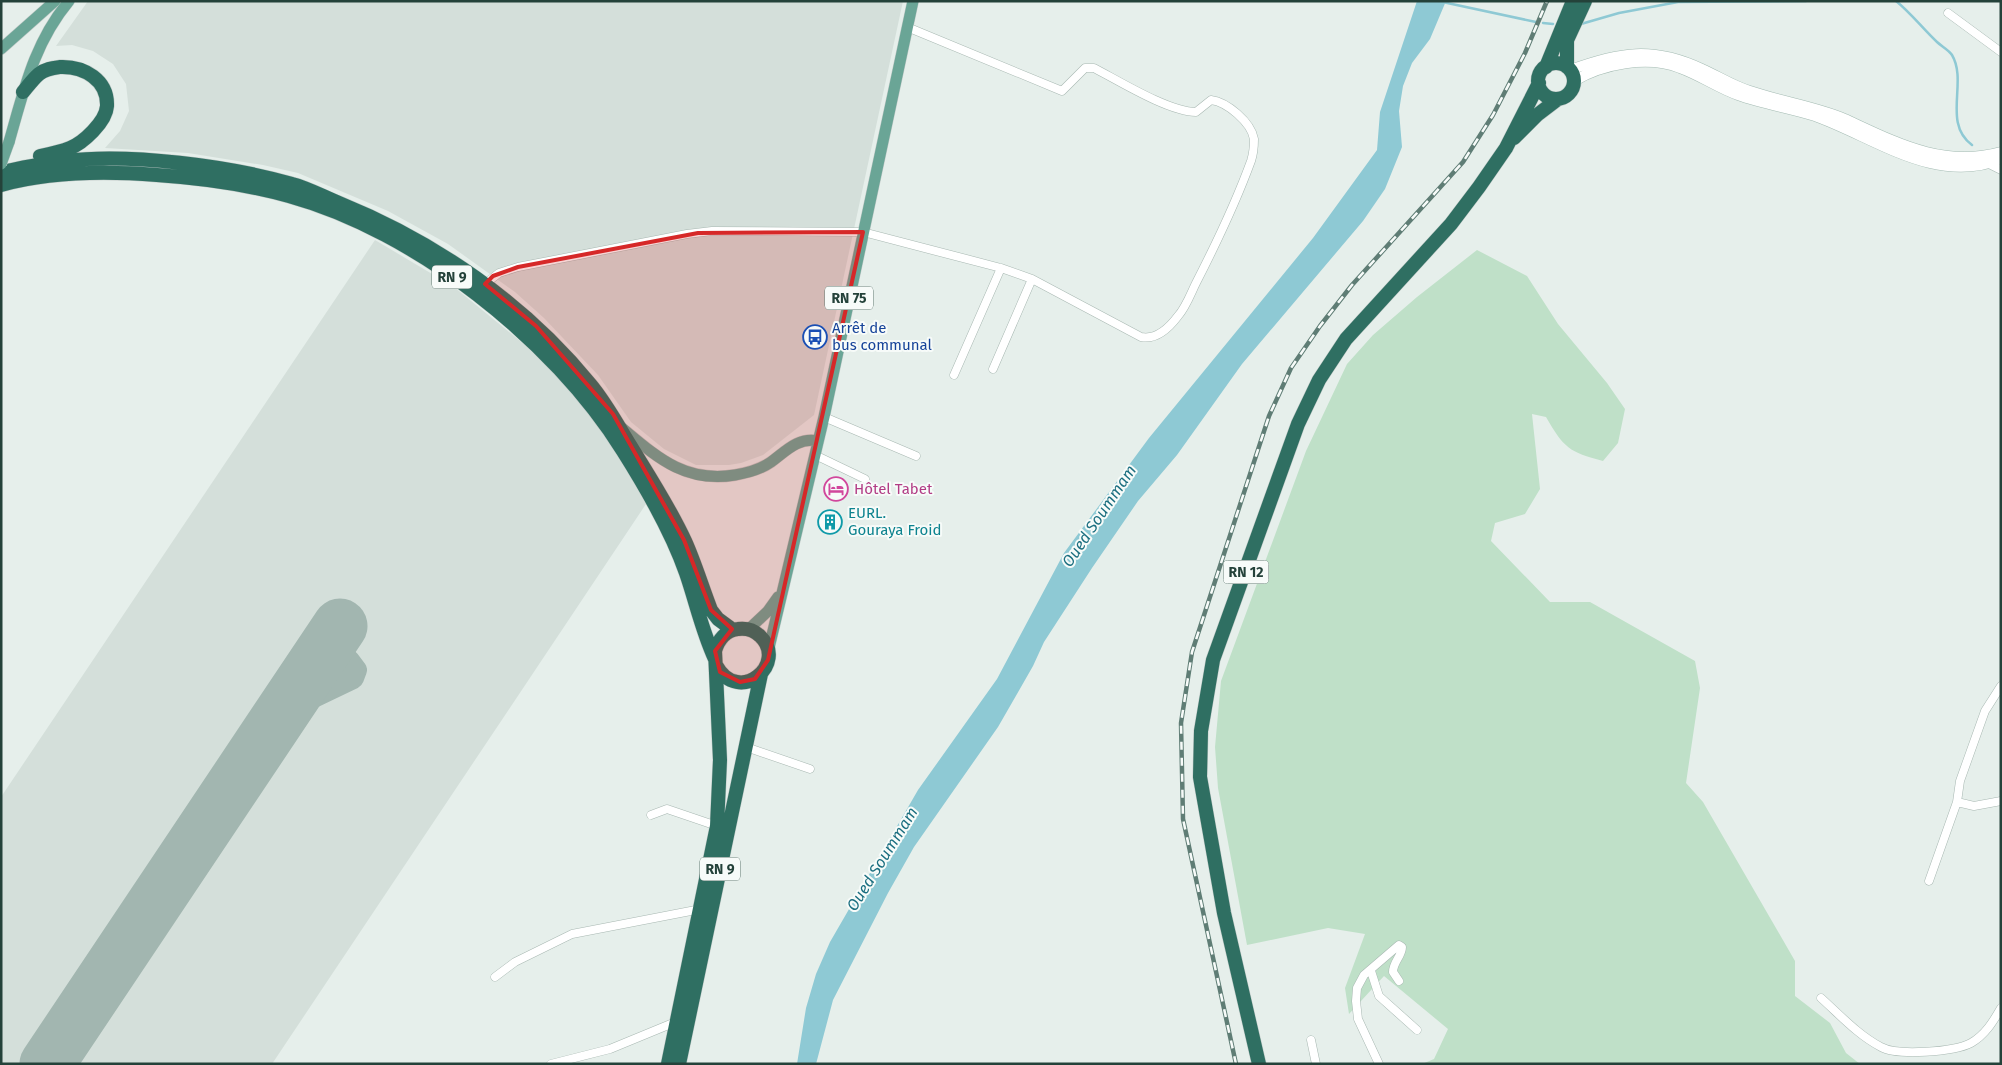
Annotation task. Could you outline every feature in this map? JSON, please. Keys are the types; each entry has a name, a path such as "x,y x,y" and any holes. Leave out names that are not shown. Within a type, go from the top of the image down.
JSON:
{"highway":[{"path":"1573,1 1546,67 1540,74 1538,83 1545,95 1558,99 1570,93 1567,40 1584,1"},
{"path":"1546,67 1554,64 1570,72"},
{"path":"3,169 71,148 82,140 102,119 107,108 105,92 98,79 84,70 70,67 52,68 39,74 24,92"},
{"name":"RN 12","path":"1506,148 1538,83"},
{"name":"RN 12","path":"1258,1064 1224,913 1201,785 1201,731 1213,660 1298,424 1319,380 1346,339 1370,310 1451,224 1506,148 1523,128 1558,99"},
{"name":"RN 9","path":"3,169 66,160 126,160 187,164 294,184 382,221 442,254 485,284 536,326 589,382 620,426 684,540 711,610 718,619 733,630"},
{"name":"RN 9","path":"1,185 67,174 124,172 192,177 256,187 291,196 346,216 440,269 488,304 528,337 576,386 610,432 670,532 716,662 715,679 720,760 717,826 668,1064"},
{"path":"733,630 749,630 762,638 768,652 768,660 761,674 747,682 732,681 720,672 716,662 717,644 721,638 733,630"},
{"name":"RN 9","path":"680,1064 761,674"}],"main road":[{"path":"1,49 55,1"},
{"path":"3,169 24,92 44,36 69,1"},
{"name":"RN 75","path":"768,652 780,594 824,417 913,1"},
{"path":"620,426 658,458 693,475 703,477 744,474 768,464 799,442 806,440 818,441"},
{"name":"RN 75","path":"749,630 768,611 780,594"}],"street":[{"path":"1948,13 2001,52"},
{"path":"485,284 499,273 518,267 687,234 712,231 863,232 1001,268 1032,280 1141,337 1150,339 1160,333 1179,316 1208,260 1252,159 1254,138 1250,128 1236,113 1217,100 1210,100 1196,112 1188,112 1154,99 1094,68 1084,68 1062,91 907,27"},
{"path":"1570,72 1612,56 1625,54 1669,56 1750,91 1818,108 1892,142 1920,151 1969,158 2001,152"},
{"path":"1570,72 1622,63 1671,65 1737,95 1814,116 1904,155 1962,168 1989,164 2001,160"},
{"path":"1989,164 2001,170"},
{"path":"954,375 1001,268"},
{"path":"993,370 1032,280"},
{"path":"824,417 916,456"},
{"path":"815,455 865,479"},
{"path":"1929,880 1957,802 1960,781 1985,711 2001,686"},
{"path":"746,747 810,769"},
{"path":"1957,802 1974,806 2001,801"},
{"path":"651,814 667,809 717,826"},
{"path":"495,977 515,962 572,934 701,909"},
{"path":"1379,1064 1356,1010 1357,988 1360,980 1400,946 1403,948 1402,953 1393,967 1394,976 1399,981"},
{"path":"1371,971 1379,996 1417,1030"},
{"path":"1821,998 1863,1036 1891,1052 1956,1048 1970,1044 1983,1034 2001,1008"},
{"path":"551,1064 610,1049 678,1021"},
{"path":"1312,1040 1316,1064"}],"highlighted area":[{"path":"863,232 768,660 755,679 740,682 720,672 715,651 732,629 711,610 684,540 613,414 536,326 485,284 493,276 518,267 698,233"}],"shaded area":[{"path":"88,1 903,1 814,415 763,455 729,465 696,465 664,449 631,422 598,375 544,318 515,292 448,244 388,211 298,173 263,165 188,153 105,148 120,131 129,111 126,84 113,64 93,51 72,45 56,46"},
{"path":"375,240 454,287 530,349 553,372 593,419 625,466 646,504 272,1064 1,1064 1,797"}],"green space":[{"path":"1477,250 1527,276 1558,324 1607,383 1625,409 1618,443 1603,461 1582,455 1568,447 1558,436 1546,417 1532,414 1540,489 1525,514 1495,523 1491,541 1550,602 1590,602 1695,661 1700,688 1686,783 1703,802 1795,961 1795,996 1830,1023 1846,1053 1860,1064 1422,1064 1434,1059 1448,1029 1384,976 1349,1014 1345,988 1365,934 1328,928 1247,945 1218,788 1215,747 1221,681 1306,451 1347,364 1373,335 1417,297"}],"water":[{"name":"Oued Soummam","path":"1417,1 1446,1 1430,39 1412,63 1403,86 1399,111 1402,147 1385,189 1363,221 1242,364 1177,455 1138,501 1092,568 1044,642 1033,666 998,727 914,847 888,893 833,1000 816,1064 797,1064 806,1008 816,974 830,942 918,790 997,679 1064,553 1149,438 1313,238 1377,150 1380,112"}],"waterway":[{"path":"1438,1 1536,22"},
{"path":"1581,24 1619,13 1678,2 1806,1"},
{"path":"1896,1 1952,55 1958,77 1958,125 1963,136 1972,145"},
{"path":"1543,23 1553,24"}],"taxiway":[{"path":"282,712 353,678 356,670 347,658 327,644"}],"runway":[{"path":"47,1064 340,626"}],"railway":[{"path":"1236,1064 1183,819 1181,723 1192,652 1269,416 1291,368 1320,326 1352,285 1463,162 1493,115 1525,53 1547,1"}],"place":[{"name":"Arrêt de bus communal","path":"815,337"},
{"name":"Hôtel Tabet","path":"836,489"},
{"name":"EURL. Gouraya Froid","path":"830,522"}]}
